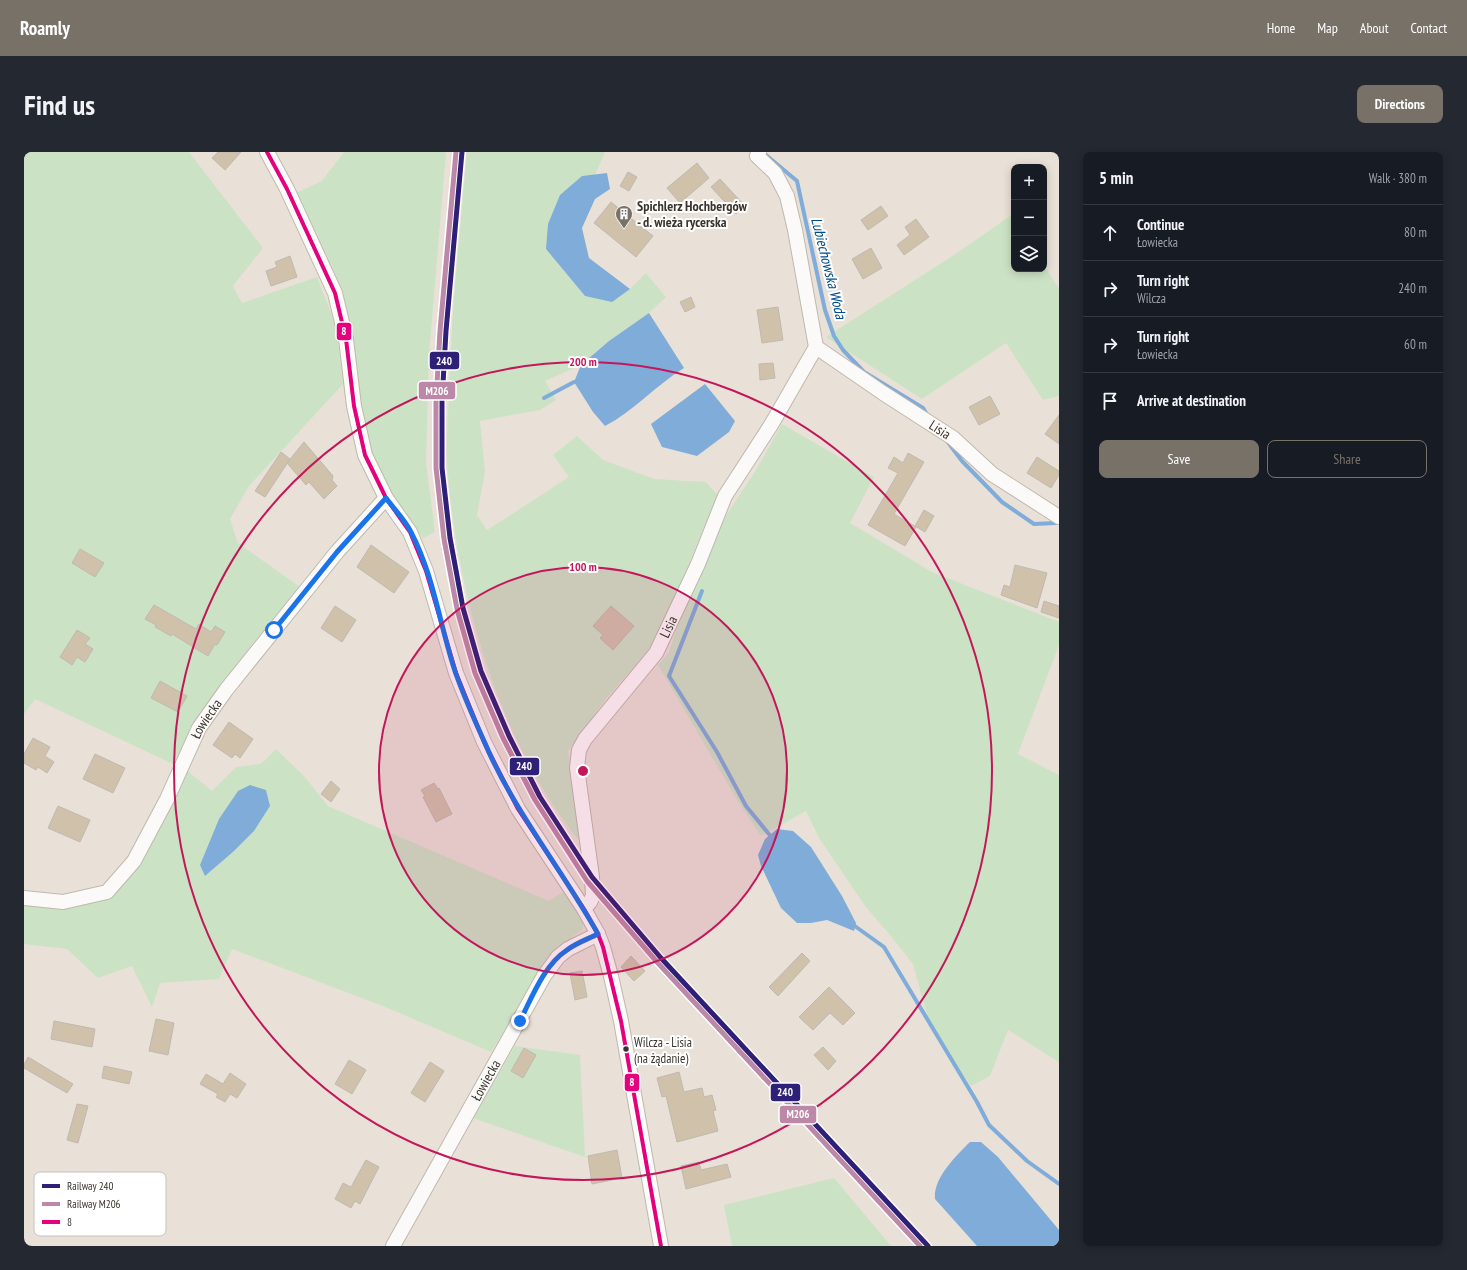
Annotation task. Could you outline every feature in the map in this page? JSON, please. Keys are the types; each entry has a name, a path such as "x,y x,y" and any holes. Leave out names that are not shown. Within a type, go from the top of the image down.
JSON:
{"street":[{"path":"268,152 287,189 335,293 346,339 354,406 365,455 386,498 410,532 426,571 456,673 484,742 518,809 584,909 598,934 611,976 621,1020 661,1246"},
{"path":"759,152 757,156 774,173 787,196 795,230 816,347"},
{"name":"Lisia","path":"584,909 593,896 592,877 577,768 579,750 585,739 656,653 698,564 725,496 771,425 816,347 953,438 992,474 1059,517"},
{"name":"Łowiecka","path":"24,898 63,902 107,892 134,861 167,799 198,728 226,690 337,552 386,498"},
{"name":"Łowiecka","path":"393,1246 544,976 558,957 568,949 598,934"}],"green space":[{"path":"24,152 189,152 263,248 233,286 242,303 317,277 336,326 343,384 249,486 230,519 238,543 300,587 194,723 173,764 35,699 24,714"},
{"path":"344,152 446,152 429,355 426,463 435,532 423,538 393,494 371,454 360,408 354,339 342,292 332,266 296,193 322,181"},
{"path":"467,152 605,152 595,175 582,176 546,249 585,296 612,301 630,289 646,273 666,297 649,313 609,341 581,365 545,381 556,400 540,410 480,421 485,472 477,515 487,530 569,477 553,455 577,436 603,460 654,479 706,482 718,496 696,546 673,605 647,652 608,696 568,751 581,843 552,803 526,759 504,712 486,663 471,613 460,562 452,512 447,462 447,445 454,303"},
{"path":"1011,215 1011,272 1047,272 1047,270 1059,289 1059,396 1043,400 1006,343 922,399 826,337 957,253"},
{"path":"782,424 874,477 850,523 932,572 1059,622 1059,645 1018,754 1059,775 1059,1062 1008,1030 990,1076 971,1086 930,1026 913,964 865,906 819,838 806,811 761,836 736,798 658,665 669,653 681,614 713,541 727,514 756,470"},
{"path":"276,749 304,776 328,806 549,901 563,892 583,920 583,929 551,954 537,975 522,1004 491,1052 383,1006 232,949 219,979 160,983 152,1007 132,966 98,978 67,949 24,944 24,905 103,898 185,769 212,791 236,767 261,764","holes":["270,806 254,831 234,851 205,876"]},
{"path":"515,1046 580,1055 585,1157 473,1118"},
{"path":"834,1178 891,1246 732,1246 724,1205"}],"water":[{"path":"607,173 610,189 595,199 582,228 589,258 630,289 612,302 585,296 546,249 548,224 560,195 582,176"},
{"path":"649,313 684,368 626,413 605,426 593,412 574,382 581,365 609,341"},
{"path":"705,384 735,421 729,432 697,456 662,447 651,424"},
{"path":"250,785 266,790 270,806 254,831 234,851 205,876 200,865 219,819 238,791"},
{"path":"777,829 793,831 811,847 842,896 856,923 854,931 827,920 811,923 797,923 781,908 761,866 758,855 765,839"},
{"path":"970,1142 981,1142 998,1157 1059,1230 1059,1246 977,1246 935,1199 935,1191 946,1168"}],"building":[{"path":"218,152 241,152 225,170 212,158"},
{"path":"697,163 709,178 680,203 667,188"},
{"path":"628,172 637,177 629,191 620,186"},
{"path":"720,179 745,206 736,214 711,187"},
{"name":"Spichlerz Hochbergów - d. wieża rycerska","path":"611,202 653,236 636,257 594,223"},
{"path":"881,206 888,216 868,230 861,220"},
{"path":"916,219 929,237 904,255 897,245 910,235 905,227"},
{"path":"871,248 882,268 863,279 852,259"},
{"path":"290,256 297,277 271,286 266,271 277,267 275,262"},
{"path":"691,297 695,307 685,312 680,302"},
{"path":"778,307 783,340 762,343 757,310"},
{"path":"773,363 775,378 760,380 759,364"},
{"path":"990,396 1000,414 979,425 969,407"},
{"path":"1059,415 1059,444 1045,434"},
{"path":"304,442 333,476 332,480 337,486 324,499 309,482 306,485 287,463"},
{"path":"281,452 290,459 265,497 255,491"},
{"path":"908,453 924,462 894,514 916,527 905,546 868,525 898,473 888,468 894,457 903,463"},
{"path":"1037,457 1059,471 1059,475 1051,488 1027,473"},
{"path":"924,510 934,516 925,532 915,526"},
{"path":"371,545 409,572 394,593 357,567"},
{"path":"80,549 104,563 95,577 72,563"},
{"path":"1015,565 1047,573 1037,608 1001,595 1004,585 1010,587"},
{"path":"1044,601 1059,606 1059,618 1041,612"},
{"path":"154,605 196,629 199,624 211,632 215,626 225,632 217,645 215,644 208,656 172,634 171,636 155,627 156,625 145,619"},
{"path":"335,606 356,620 342,642 321,628"},
{"path":"611,606 634,626 613,650 600,638 603,635 593,626"},
{"path":"77,630 90,638 85,644 93,649 85,662 77,657 72,665 60,657"},
{"path":"160,681 187,696 178,712 151,698"},
{"path":"229,722 253,739 240,758 235,754 232,758 213,745"},
{"path":"33,738 50,747 45,756 54,762 47,773 38,767 36,770 24,763 24,754"},
{"path":"95,754 125,768 113,793 83,779"},
{"path":"331,781 340,789 331,802 321,794"},
{"path":"434,783 438,789 439,788 452,814 436,822 421,790"},
{"path":"58,806 90,820 80,842 48,828"},
{"path":"802,953 810,961 778,996 769,987"},
{"path":"631,956 645,971 634,981 621,967"},
{"path":"582,971 587,997 575,1000 570,973"},
{"path":"829,987 855,1013 843,1025 830,1013 813,1030 799,1017"},
{"path":"156,1019 174,1023 168,1055 149,1051"},
{"path":"54,1021 95,1029 92,1047 51,1039"},
{"path":"823,1047 836,1061 828,1070 814,1055"},
{"path":"524,1048 536,1055 523,1078 511,1071"},
{"path":"28,1057 73,1084 67,1093 24,1068"},
{"path":"349,1060 366,1070 352,1094 335,1084"},
{"path":"430,1062 444,1071 425,1102 411,1093"},
{"path":"104,1066 132,1072 129,1084 102,1078"},
{"path":"679,1072 684,1092 702,1088 704,1097 712,1095 716,1110 713,1111 718,1131 677,1142 666,1096 662,1097 657,1078"},
{"path":"230,1073 246,1084 237,1098 230,1094 225,1102 216,1097 218,1094 200,1084 206,1074 223,1084"},
{"path":"77,1104 88,1106 78,1143 67,1140"},
{"path":"617,1150 622,1178 592,1184 588,1156"},
{"path":"366,1160 379,1167 360,1204 355,1201 351,1208 335,1199 343,1183 351,1187"},
{"path":"699,1162 701,1170 727,1164 731,1177 686,1189 681,1166"}],"waterway":[{"name":"Lubiechowska Woda","path":"766,155 797,181 825,310 834,336 843,350 864,372 923,408 928,416"},
{"name":"Lubiechowska Woda","path":"544,398 574,382"},
{"name":"Lubiechowska Woda","path":"947,441 962,461 1002,502 1034,524 1056,523 1057,519"},
{"path":"702,591 669,676 717,752 746,806 773,839"},
{"path":"852,924 884,947 977,1102 989,1125 1027,1161 1059,1184"}],"rail line":[{"name":"M206","path":"456,152 440,331 436,401 436,468 444,539 457,609 475,673 503,738 535,800 587,881 657,962 920,1246"},
{"name":"240","path":"462,152 446,331 442,401 442,468 450,538 463,608 481,671 509,736 540,797 592,877 661,958 928,1246"}],"transit line":[{"name":"8","path":"267,152 287,189 335,293 346,339 354,406 365,455 386,498 410,532 426,571 456,673 484,742 518,809 584,909 598,934 603,947 621,1021 661,1246"}],"place":[{"name":"Spichlerz Hochbergów - d. wieża rycerska","path":"624,229"},
{"name":"Wilcza - Lisia (na żądanie)","path":"626,1049"}],"route":[{"path":"274,630 337,552 386,498 410,532 426,571 456,673 484,742 500,776 518,809 568,884 598,934 568,949 558,957 544,976 520,1021"}]}
